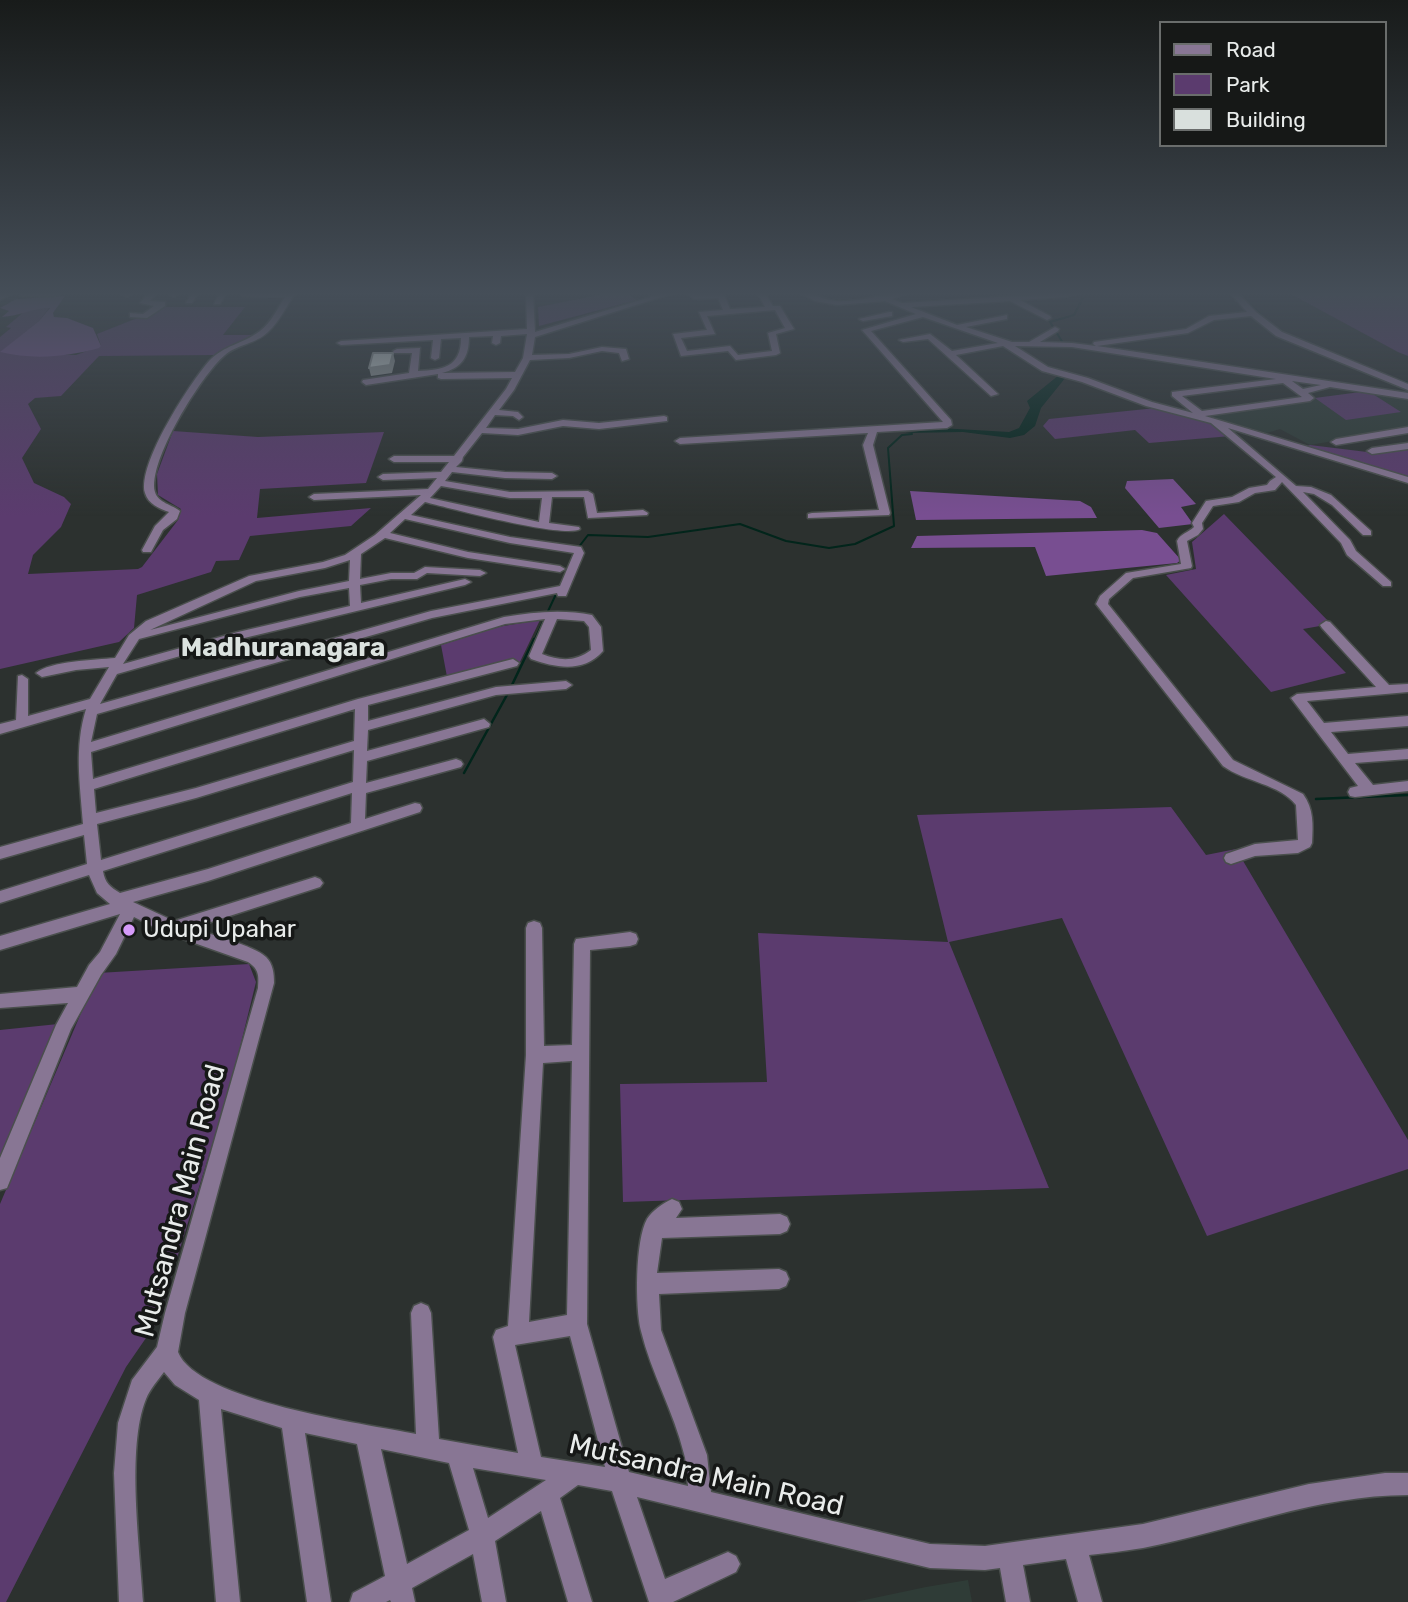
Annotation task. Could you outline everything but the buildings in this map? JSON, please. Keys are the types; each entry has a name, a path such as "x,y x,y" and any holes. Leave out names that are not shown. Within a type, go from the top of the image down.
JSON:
{"street":[{"path":"147,550 159,528 173,517 175,511 155,502 150,496 148,480 180,409 193,387 210,367"},
{"path":"414,374 415,367"},
{"path":"366,382 408,378 414,374 438,372 448,367"},
{"name":"Mutsandra Main Road","path":"522,367 510,390 441,479 383,534 356,553 325,565 253,578 150,624 133,638 93,706 84,749 95,870 102,889 124,905 173,928 254,957 263,963 267,973 266,988 175,1313 167,1352 172,1365 183,1377 209,1394 292,1419 458,1454 620,1481 930,1556 985,1558 1143,1536 1309,1496 1385,1483 1408,1484"},
{"path":"680,441 949,424 898,367"},
{"path":"964,367 994,394"},
{"path":"1042,367 1149,404 1408,480"},
{"path":"1210,367 1408,396"},
{"path":"1358,367 1408,387"},
{"path":"441,376 517,375"},
{"path":"1301,391 1310,398 1200,414 1175,394 1285,380 1301,391 1331,385"},
{"path":"493,412 515,414 519,417"},
{"path":"480,430 518,432 564,423 599,426 664,419"},
{"path":"1214,421 1296,489 1303,500 1346,542 1351,553 1387,584"},
{"path":"812,516 885,513 868,445 873,430"},
{"path":"1336,442 1408,430"},
{"path":"1372,451 1408,446"},
{"path":"394,459 544,526 575,530"},
{"path":"314,497 441,479 505,475 552,476"},
{"path":"383,477 441,479 502,494 588,494 592,516 643,513"},
{"path":"1231,859 1255,850 1298,847 1305,843 1304,804 1295,793 1238,772 1228,763 1101,604 1104,598 1130,575 1187,566 1182,541 1199,527 1197,523 1210,503 1235,500 1253,490 1271,488 1273,483 1283,478"},
{"path":"1296,489 1308,488 1322,492 1367,533"},
{"path":"544,526 547,496"},
{"path":"0,729 456,609 564,591 579,553 577,549 510,540 404,516"},
{"path":"383,534 468,555 560,569"},
{"path":"356,553 355,608 362,634"},
{"path":"133,638 217,614 354,583 391,576 417,576 428,569 480,573"},
{"path":"42,673 76,666 116,667 465,582"},
{"path":"214,594 217,614"},
{"path":"84,749 504,621 553,615 588,618 595,627 597,651 590,658 574,664 554,664 534,656 553,615"},
{"path":"1326,625 1387,690"},
{"path":"88,786 362,702 513,663"},
{"path":"22,679 22,724"},
{"path":"362,727 496,691 566,685"},
{"path":"1408,688 1297,698 1344,759 1362,791 1408,786"},
{"path":"358,826 362,702"},
{"path":"1320,728 1408,721"},
{"path":"0,853 196,793 362,750 484,724"},
{"path":"1344,759 1408,754"},
{"path":"0,897 95,870 184,839 359,788 456,764"},
{"path":"0,943 124,905 415,808"},
{"path":"173,928 315,883"},
{"path":"0,1181 64,1025 94,970 103,964 119,927 124,905"},
{"path":"518,1333 535,1055 534,928"},
{"path":"630,939 582,944 577,1324 620,1481 659,1598 728,1564"},
{"path":"0,1001 81,994"},
{"path":"535,1055 581,1052"},
{"path":"672,1209 655,1224 647,1268 651,1330 696,1455 701,1501"},
{"path":"654,1229 780,1224"},
{"path":"648,1284 779,1279"},
{"path":"421,1313 428,1446"},
{"path":"532,1465 503,1337 577,1324"},
{"path":"131,1602 125,1451 134,1402 145,1377 167,1352"},
{"path":"209,1394 228,1602"},
{"path":"292,1419 319,1602"},
{"path":"366,1434 401,1591"},
{"path":"458,1454 482,1536 494,1602"},
{"path":"362,1602 401,1591 575,1474"},
{"path":"547,1493 580,1602"},
{"path":"1074,1545 1090,1602"},
{"path":"1009,1554 1018,1602"}],"shaded area":[{"path":"1059,375 1066,377 1041,408 1035,426 1024,435 1010,438 963,432 905,433 940,428 1009,432 1019,428 1030,408 1027,401"},
{"path":"1368,391 1408,398 1408,428 1310,445 1280,429 1267,433 1198,414"},
{"path":"1173,479 1196,504 1181,507 1193,524 1159,528 1125,488 1127,481"},
{"path":"910,491 1080,501 1091,507 1097,518 916,520"},
{"path":"1142,530 1157,533 1181,560 1177,563 1046,576 1035,547 911,548 917,536"},
{"path":"968,1580 972,1602 855,1602 926,1587"}],"green space":[{"path":"0,367 89,367 61,396 35,398 28,404 41,429 22,458 34,483 64,497 71,504 61,527 33,555 28,574 142,567 178,520 181,509 158,495 157,474 173,431 258,437 384,432 366,483 260,489 257,518 371,508 351,526 250,536 239,560 216,561 211,572 137,595 134,628 119,642 0,669"},
{"path":"1368,391 1401,412 1346,420 1315,398"},
{"path":"1156,408 1212,422 1231,436 1149,443 1135,430 1055,439 1043,426 1049,419"},
{"path":"1307,446 1375,453 1408,447 1408,478"},
{"path":"1224,514 1331,624 1303,629 1346,673 1271,692 1166,575 1196,569 1192,542"},
{"path":"540,620 519,664 448,682 441,645 497,627"},
{"path":"1171,807 1206,855 1236,849 1408,1140 1408,1169 1207,1236 1062,918 949,942 1049,1188 623,1202 620,1084 767,1082 758,933 948,942 917,815"},
{"path":"249,964 256,982 230,1088 157,1322 126,1367 6,1602 0,1602 0,1204 98,973"},
{"path":"58,1024 0,1162 0,1030"}],"waterway":[{"path":"1398,380 1408,383"},
{"path":"578,548 588,535 648,537 740,524 786,541 829,548 855,544 894,526 888,448 902,435 912,434"},
{"path":"534,641 557,592"},
{"path":"511,687 534,639"},
{"path":"464,773 508,693"},
{"path":"1316,799 1408,795"}],"place":[{"name":"Udupi Upahar","path":"129,930"}],"district":[{"name":"Madhuranagara","path":"283,648"}]}
